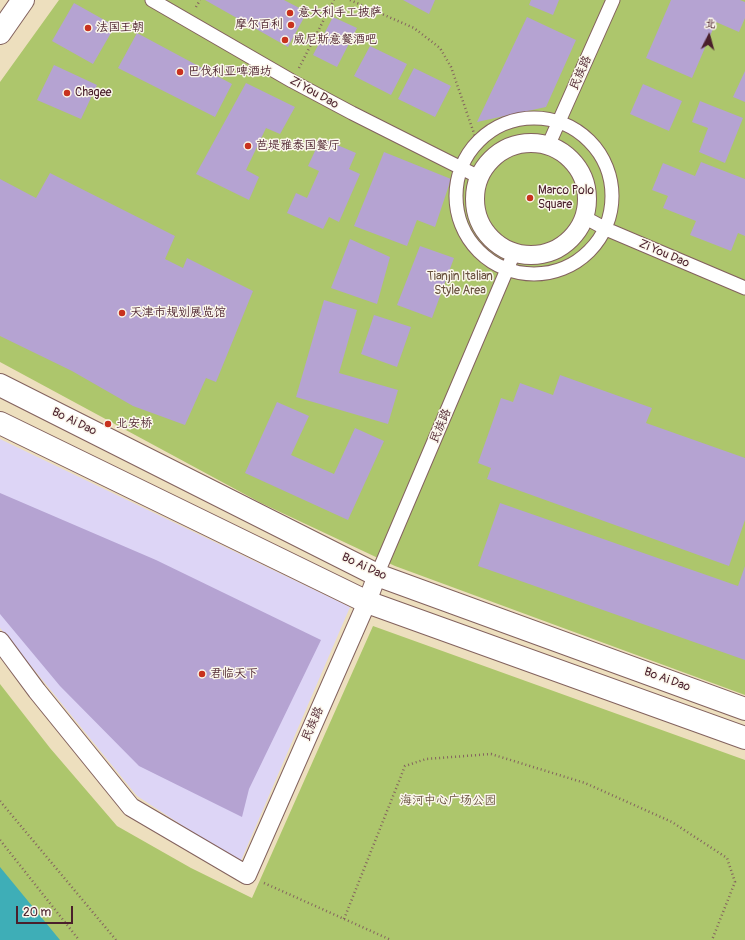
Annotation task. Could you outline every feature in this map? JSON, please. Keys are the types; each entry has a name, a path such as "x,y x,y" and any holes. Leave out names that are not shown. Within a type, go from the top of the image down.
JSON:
{"main road":[{"path":"0,33 23,0"},
{"name":"Bo Ai Dao","path":"0,385 377,575 745,709"},
{"path":"0,423 367,602 745,738"}],"street":[{"name":"Zi You Dao","path":"152,0 352,114 479,177"},
{"name":"民族路","path":"548,146 613,0"},
{"path":"536,116 559,121 583,134 600,153 611,177 613,204 606,229 592,249 575,263 568,266 553,272 530,274 507,270 485,258 468,240 462,228 457,217 454,192 460,167 471,146 477,142 490,130 511,120 536,116"},
{"path":"532,143 548,146 564,154 577,167 585,182 588,200 584,218 576,233 564,245 548,253 532,256 514,253 498,245 484,231 476,214 475,195 479,177 488,163 500,152 515,145 532,143"},
{"name":"Zi You Dao","path":"584,218 606,229 745,288"},
{"name":"民族路","path":"247,875 367,602 377,575 514,253"},
{"path":"0,641 37,691 131,807 247,875"}],"path":[{"path":"292,81 334,0"},
{"path":"353,0 414,28 440,48 450,67 461,94 470,126 477,142"},
{"path":"344,919 405,766 426,759 490,754 585,783 672,822 727,858 736,882 712,940"},
{"path":"0,801 116,940"},
{"path":"0,840 79,940"},
{"path":"247,875 391,940"},
{"path":"382,940 383,936"}],"shaded area":[{"path":"0,439 350,607 240,863 137,796 0,628"}],"green space":[{"name":"Tianjin Italian Style Area","path":"59,0 745,0 745,695 395,566 261,503 0,362 0,82"},
{"name":"海河中心广场公园","path":"373,626 745,760 745,940 0,940 0,684 50,748 117,826 191,868 252,898"}],"water":[{"path":"0,867 60,940 0,940"}],"building":[{"path":"205,0 284,0 307,12 288,47"},
{"path":"403,0 435,0 429,14"},
{"path":"531,0 559,0 553,15 529,5"},
{"path":"671,0 740,0 745,2 745,18 739,32 716,22 692,78 646,58"},
{"path":"74,3 115,26 93,64 52,41"},
{"path":"333,17 357,28 337,67 313,55"},
{"path":"527,17 576,40 546,107 477,122"},
{"path":"137,33 232,84 215,117 118,68"},
{"path":"370,46 407,64 391,95 354,76"},
{"name":"Chagee","path":"54,65 97,85 81,119 37,100"},
{"path":"414,68 451,86 435,117 398,99"},
{"path":"745,71 745,102 733,97"},
{"path":"246,83 295,107 280,134 266,128 246,170 259,177 249,200 196,174"},
{"path":"643,84 682,101 669,131 630,114"},
{"path":"700,101 743,118 725,163 699,152 708,128 692,122"},
{"path":"321,138 356,153 349,169 360,174 339,222 329,217 323,229 287,213 296,193 307,198 319,171 308,166"},
{"path":"384,152 451,179 435,227 417,220 407,246 354,226"},
{"path":"701,162 745,179 745,236 738,233 731,251 690,235 696,221 663,208 668,196 652,190 663,163 695,176"},
{"name":"天津市规划展览馆","path":"50,173 175,236 165,259 183,268 187,258 253,291 216,382 206,378 185,425 133,406 72,371 0,336 0,179 36,198"},
{"path":"350,239 390,257 377,304 331,288"},
{"path":"420,246 454,258 432,318 397,305"},
{"path":"324,300 357,310 339,373 398,390 388,424 296,397"},
{"path":"374,315 411,327 397,367 361,354"},
{"path":"560,375 652,408 646,423 745,458 745,520 729,566 487,479 491,468 478,463 501,398 513,402 520,383 553,395"},
{"path":"277,402 309,416 291,455 334,474 355,428 384,441 348,520 245,473"},
{"path":"0,493 156,560 321,640 249,789 242,817 139,766 60,686 0,614"},
{"path":"500,503 738,586 745,566 745,660 478,566"}],"place":[{"name":"意大利手工披萨","path":"290,13"},
{"name":"摩尔百利","path":"291,25"},
{"name":"法国王朝","path":"88,28"},
{"name":"威尼斯意餐酒吧","path":"285,40"},
{"name":"巴伐利亚啤酒坊","path":"180,72"},
{"name":"Chagee","path":"67,93"},
{"name":"芭堤雅泰国餐厅","path":"248,146"},
{"name":"Marco Polo Square","path":"530,198"},
{"name":"天津市规划展览馆","path":"122,313"},
{"name":"北安桥","path":"108,424"},
{"name":"君临天下","path":"202,674"}]}
